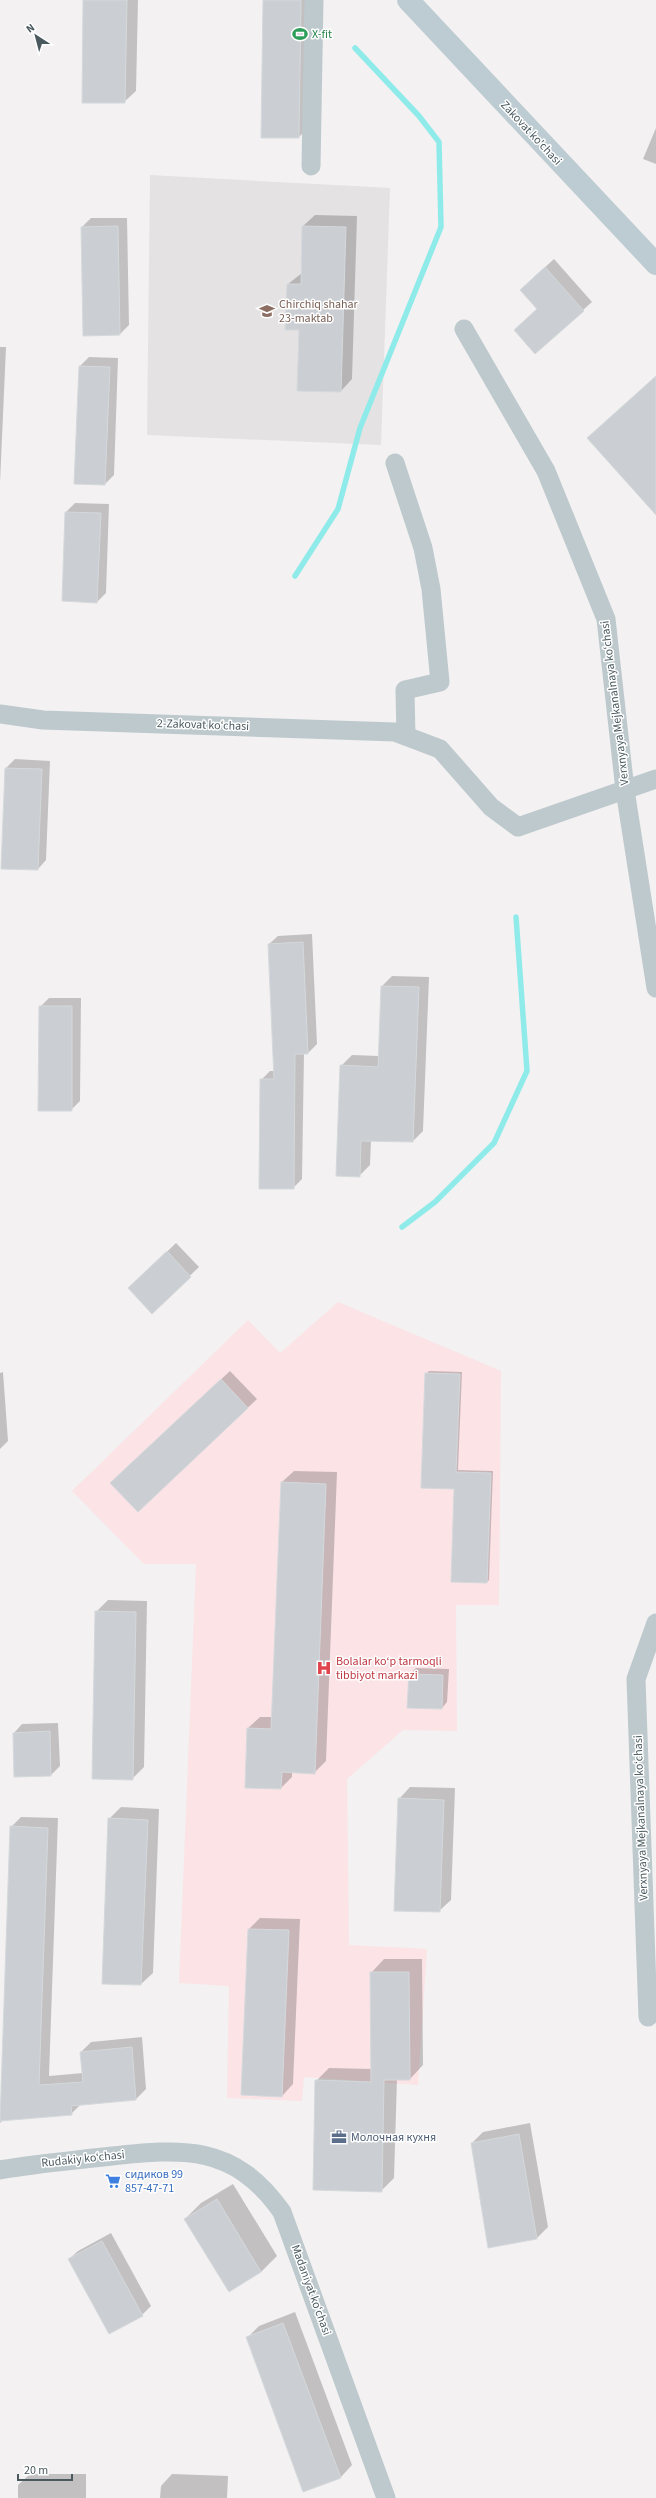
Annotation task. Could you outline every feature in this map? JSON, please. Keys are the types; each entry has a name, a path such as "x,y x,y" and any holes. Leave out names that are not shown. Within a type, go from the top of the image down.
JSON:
{"main road":[{"name":"Zakovat ko'chasi","path":"408,0 656,264"}],"street":[{"path":"310,166 314,0"},
{"name":"Verxnyaya Mejkanalnaya ko‘chasi","path":"464,329 546,472 606,619 625,790 656,988"},
{"path":"395,462 423,548 431,589 440,682 405,690 406,736"},
{"name":"2-Zakovat ko‘chasi","path":"0,714 43,720 395,732 440,749 491,807 518,827 656,779"},
{"name":"Verxnyaya Mejkanalnaya ko‘chasi","path":"648,2017 636,1679 656,1623"},
{"name":"Rudakiy ko‘chasi","path":"0,2170 167,2150"},
{"name":"Madaniyat ko‘chasi","path":"167,2150 213,2157 234,2166 254,2179 269,2194 282,2212 386,2498"}],"shaded area":[{"name":"Chirchiq shahar 23-maktab","path":"150,175 390,188 381,445 147,435"},
{"name":"Bolalar ko‘p tarmoqli tibbiyot markazi","path":"338,1302 501,1371 499,1605 456,1605 457,1731 403,1730 347,1779 349,1945 427,1949 418,2085 304,2077 302,2101 227,2098 229,1986 179,1983 196,1564 144,1564 72,1491 248,1320 280,1353"}],"building":[{"path":"83,0 127,0 125,103 82,103"},
{"path":"263,0 301,0 299,138 261,138"},
{"path":"118,226 120,335 83,336 81,227"},
{"path":"302,226 346,227 341,392 297,391 299,330 285,330 287,284 301,284"},
{"path":"545,267 584,311 535,354 514,330 537,309 520,290"},
{"path":"79,366 110,367 105,485 74,484"},
{"path":"656,376 656,515 587,438"},
{"path":"65,512 101,513 97,603 62,601"},
{"path":"5,768 42,769 38,870 1,869"},
{"path":"303,942 308,1054 295,1054 294,1189 259,1189 260,1079 274,1079 268,944"},
{"path":"381,986 419,987 413,1142 361,1141 360,1177 336,1176 340,1065 378,1067"},
{"path":"39,1006 72,1006 72,1111 38,1111"},
{"path":"167,1251 191,1277 152,1314 128,1288"},
{"path":"425,1373 460,1374 456,1472 491,1473 487,1583 451,1582 454,1489 421,1488"},
{"path":"221,1379 248,1408 138,1512 110,1483"},
{"path":"281,1482 326,1484 315,1774 282,1772 281,1789 245,1788 247,1728 271,1729"},
{"path":"95,1611 136,1612 133,1780 92,1779"},
{"path":"409,1674 443,1675 442,1709 407,1708"},
{"path":"50,1731 51,1776 14,1777 13,1733"},
{"path":"398,1798 444,1800 440,1912 394,1911"},
{"path":"108,1818 148,1820 141,1985 102,1984"},
{"path":"10,1826 48,1828 39,2085 83,2082 80,2052 132,2047 136,2100 71,2106 72,2115 0,2121"},
{"path":"248,1929 289,1930 282,2097 241,2095"},
{"path":"370,1972 409,1972 410,2080 384,2080 382,2192 313,2190 315,2080 371,2082"},
{"path":"519,2134 537,2239 488,2248 471,2143"},
{"path":"217,2199 261,2272 229,2292 184,2219"},
{"path":"102,2241 143,2316 109,2334 68,2259"},
{"path":"283,2323 341,2478 303,2492 246,2337"}],"waterway":[{"path":"295,576 338,509 360,428 441,227 439,142 419,116 355,48"},
{"path":"402,1227 435,1202 494,1143 527,1071 516,917"}],"place":[{"name":"X-fit","path":"300,34"},
{"name":"Chirchiq shahar 23-maktab","path":"267,311"},
{"name":"Bolalar ko‘p tarmoqli tibbiyot markazi","path":"324,1668"},
{"name":"Молочная кухня","path":"339,2137"},
{"name":"сидиков 99 857-47-71","path":"113,2181"}]}
